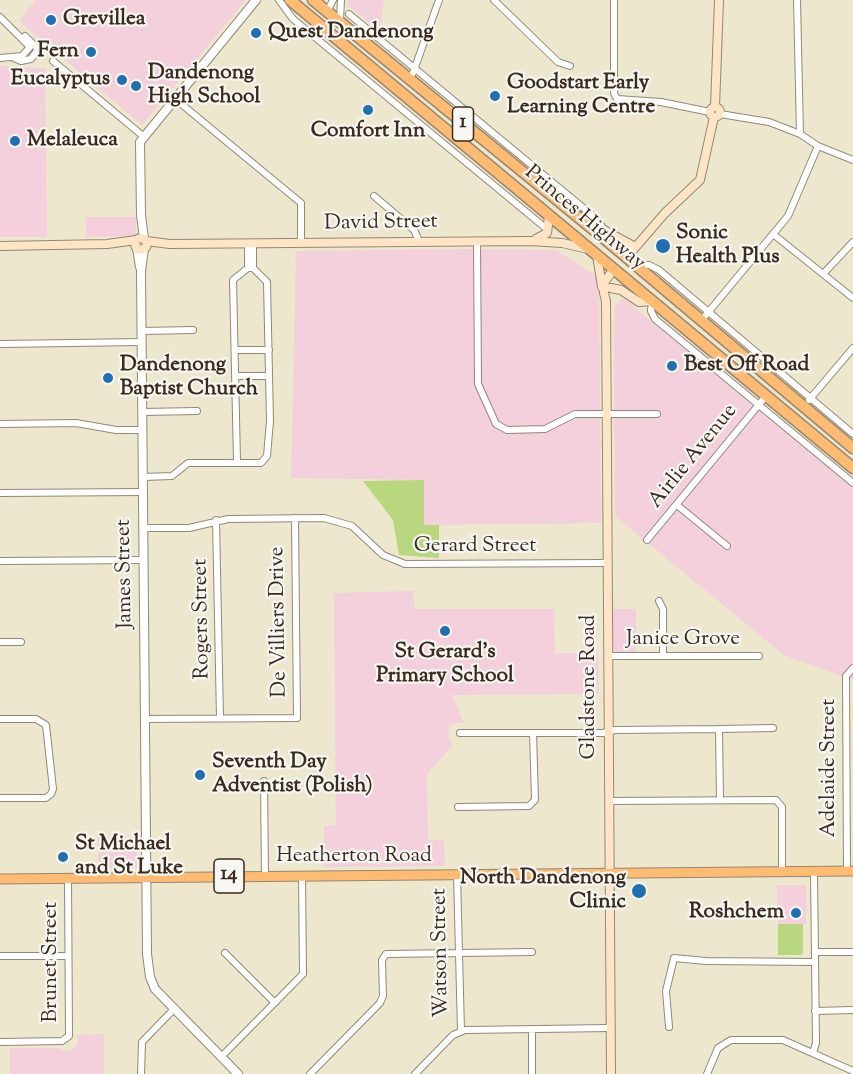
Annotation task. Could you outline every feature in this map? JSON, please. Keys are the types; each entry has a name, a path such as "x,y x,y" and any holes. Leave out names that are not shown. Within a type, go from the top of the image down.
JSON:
{"highway":[{"name":"Princes Highway","path":"284,1 300,9 335,37 853,468"},
{"name":"Princes Highway","path":"320,4 343,25 412,74 498,153 602,233 701,322 807,402 851,440"},
{"path":"320,4 335,37"},
{"path":"616,271 632,261"}],"main road":[{"path":"632,261 635,247 665,213 700,180 715,112 719,0"},
{"path":"530,241 543,237 548,230 546,213"},
{"path":"602,233 635,247"},
{"name":"David Street","path":"0,246 530,241 562,243 594,253"},
{"path":"594,253 607,294 621,290 639,302 652,301"},
{"name":"Gladstone Road","path":"611,1074 606,413 607,294 616,271"},
{"name":"Heatherton Road","path":"0,879 609,872 850,872"}],"street":[{"path":"53,61 143,136 256,0"},
{"path":"320,4 333,0"},
{"path":"341,0 339,10 343,25 365,28"},
{"path":"412,74 439,0"},
{"path":"494,0 558,62 570,66"},
{"path":"614,0 614,93 617,99 661,102 769,122 800,134 818,147 853,159"},
{"path":"797,0 800,134"},
{"path":"284,1 287,13 293,19 548,230"},
{"path":"349,14 412,74 513,149 598,220 602,233"},
{"path":"0,17 33,42 38,49"},
{"path":"17,31 30,47 38,49"},
{"path":"10,58 25,54 30,47"},
{"path":"0,58 29,59 38,49"},
{"path":"174,98 301,203 301,243"},
{"name":"James Street","path":"143,136 140,142 147,954 151,981 166,1003 238,1074"},
{"path":"701,322 788,216 818,147"},
{"path":"498,153 513,149"},
{"path":"374,196 414,230 419,242"},
{"path":"516,204 546,213"},
{"path":"773,234 853,298"},
{"path":"477,241 478,384 496,424 507,430 545,429 572,414 657,414"},
{"path":"824,273 853,242"},
{"path":"250,243 251,268"},
{"name":"Princes Highway","path":"632,261 655,267 710,311 807,402"},
{"path":"143,477 172,476 188,463 261,463 267,456 269,350 267,280 251,268"},
{"path":"237,462 233,280 251,268"},
{"path":"652,301 651,311 655,319 853,483"},
{"path":"142,331 193,330"},
{"path":"0,344 142,342"},
{"path":"807,402 853,348"},
{"path":"235,350 269,350"},
{"path":"235,376 268,376"},
{"name":"Airlie Avenue","path":"647,540 766,396"},
{"path":"142,412 197,411"},
{"path":"0,424 76,423 116,430 143,430"},
{"path":"0,493 143,492"},
{"path":"677,505 728,546"},
{"name":"Gerard Street","path":"143,528 189,528 216,520 324,518 345,523 359,531 383,555 405,564 607,563"},
{"name":"De Villiers Drive","path":"145,719 297,717 295,519"},
{"name":"Rogers Street","path":"216,520 220,718"},
{"path":"0,561 144,560"},
{"path":"659,601 663,609 663,656"},
{"path":"0,642 21,642"},
{"name":"Janice Grove","path":"608,656 759,656"},
{"name":"Adelaide Street","path":"850,872 846,676 853,668"},
{"path":"0,719 36,719 46,725 52,789 51,794 46,798 0,798"},
{"path":"460,733 773,728"},
{"path":"719,729 720,800"},
{"path":"458,807 529,806 535,800 533,733"},
{"path":"264,781 266,876"},
{"path":"609,801 774,799 780,802 782,872"},
{"path":"813,1053 816,1043 814,872"},
{"name":"Watson Street","path":"457,874 460,1030"},
{"path":"221,1057 303,974 302,875"},
{"name":"Brunet Street","path":"0,1042 62,1041 69,1034 69,878"},
{"path":"310,1074 380,1003 383,996 384,956 532,952"},
{"path":"815,952 853,952"},
{"path":"225,953 274,1003"},
{"path":"0,956 68,956"},
{"path":"669,1027 666,991 674,957 706,962 815,962"},
{"path":"141,1074 142,1042 173,1010"},
{"path":"815,1011 853,1011"},
{"path":"415,1074 460,1030 610,1028"},
{"path":"532,1029 532,1074"},
{"path":"707,1074 718,1048 731,1040 783,1040 853,1071"},
{"path":"835,1074 839,1065"}],"shaded area":[{"name":"Dandenong High School","path":"36,0 246,0 142,125 19,21"},
{"path":"348,0 384,0 380,32 348,5"},
{"path":"0,66 45,68 47,237 0,237"},
{"path":"86,217 136,217 136,236 86,237"},
{"path":"556,250 599,278 601,523 424,525 424,480 291,478 296,251"},
{"path":"623,298 853,488 853,680 784,655 615,516 615,307"},
{"path":"413,591 414,609 554,609 555,653 598,653 599,694 452,695 464,723 455,723 449,728 448,738 453,745 427,774 428,840 444,840 445,866 324,867 324,826 336,825 334,593"},
{"path":"612,609 636,609 636,654 613,653"},
{"path":"98,837 137,837 137,868 98,868"},
{"path":"777,885 806,885 806,924 778,924"},
{"path":"104,1034 104,1074 10,1074 10,1048 59,1048 67,1052 76,1047 78,1042 76,1035"}],"green space":[{"path":"424,480 424,525 439,525 439,558 399,555 393,520 363,481"},
{"path":"778,924 803,924 803,953 801,955 778,955"}],"place":[{"name":"Grevillea","path":"51,20"},
{"name":"Quest Dandenong","path":"256,33"},
{"name":"Fern","path":"91,52"},
{"name":"Eucalyptus","path":"122,80"},
{"name":"Dandenong High School","path":"136,86"},
{"name":"Goodstart Early Learning Centre","path":"495,96"},
{"name":"Comfort Inn","path":"368,110"},
{"name":"Melaleuca","path":"15,141"},
{"name":"Sonic Health Plus","path":"663,246"},
{"name":"Best Off Road","path":"672,366"},
{"name":"Dandenong Baptist Church","path":"108,378"},
{"name":"St Gerard's Primary School","path":"445,631"},
{"name":"Seventh Day Adventist (Polish)","path":"200,775"},
{"name":"St Michael and St Luke","path":"63,857"},
{"name":"North Dandenong Clinic","path":"639,891"},
{"name":"Roshchem","path":"796,913"}]}
